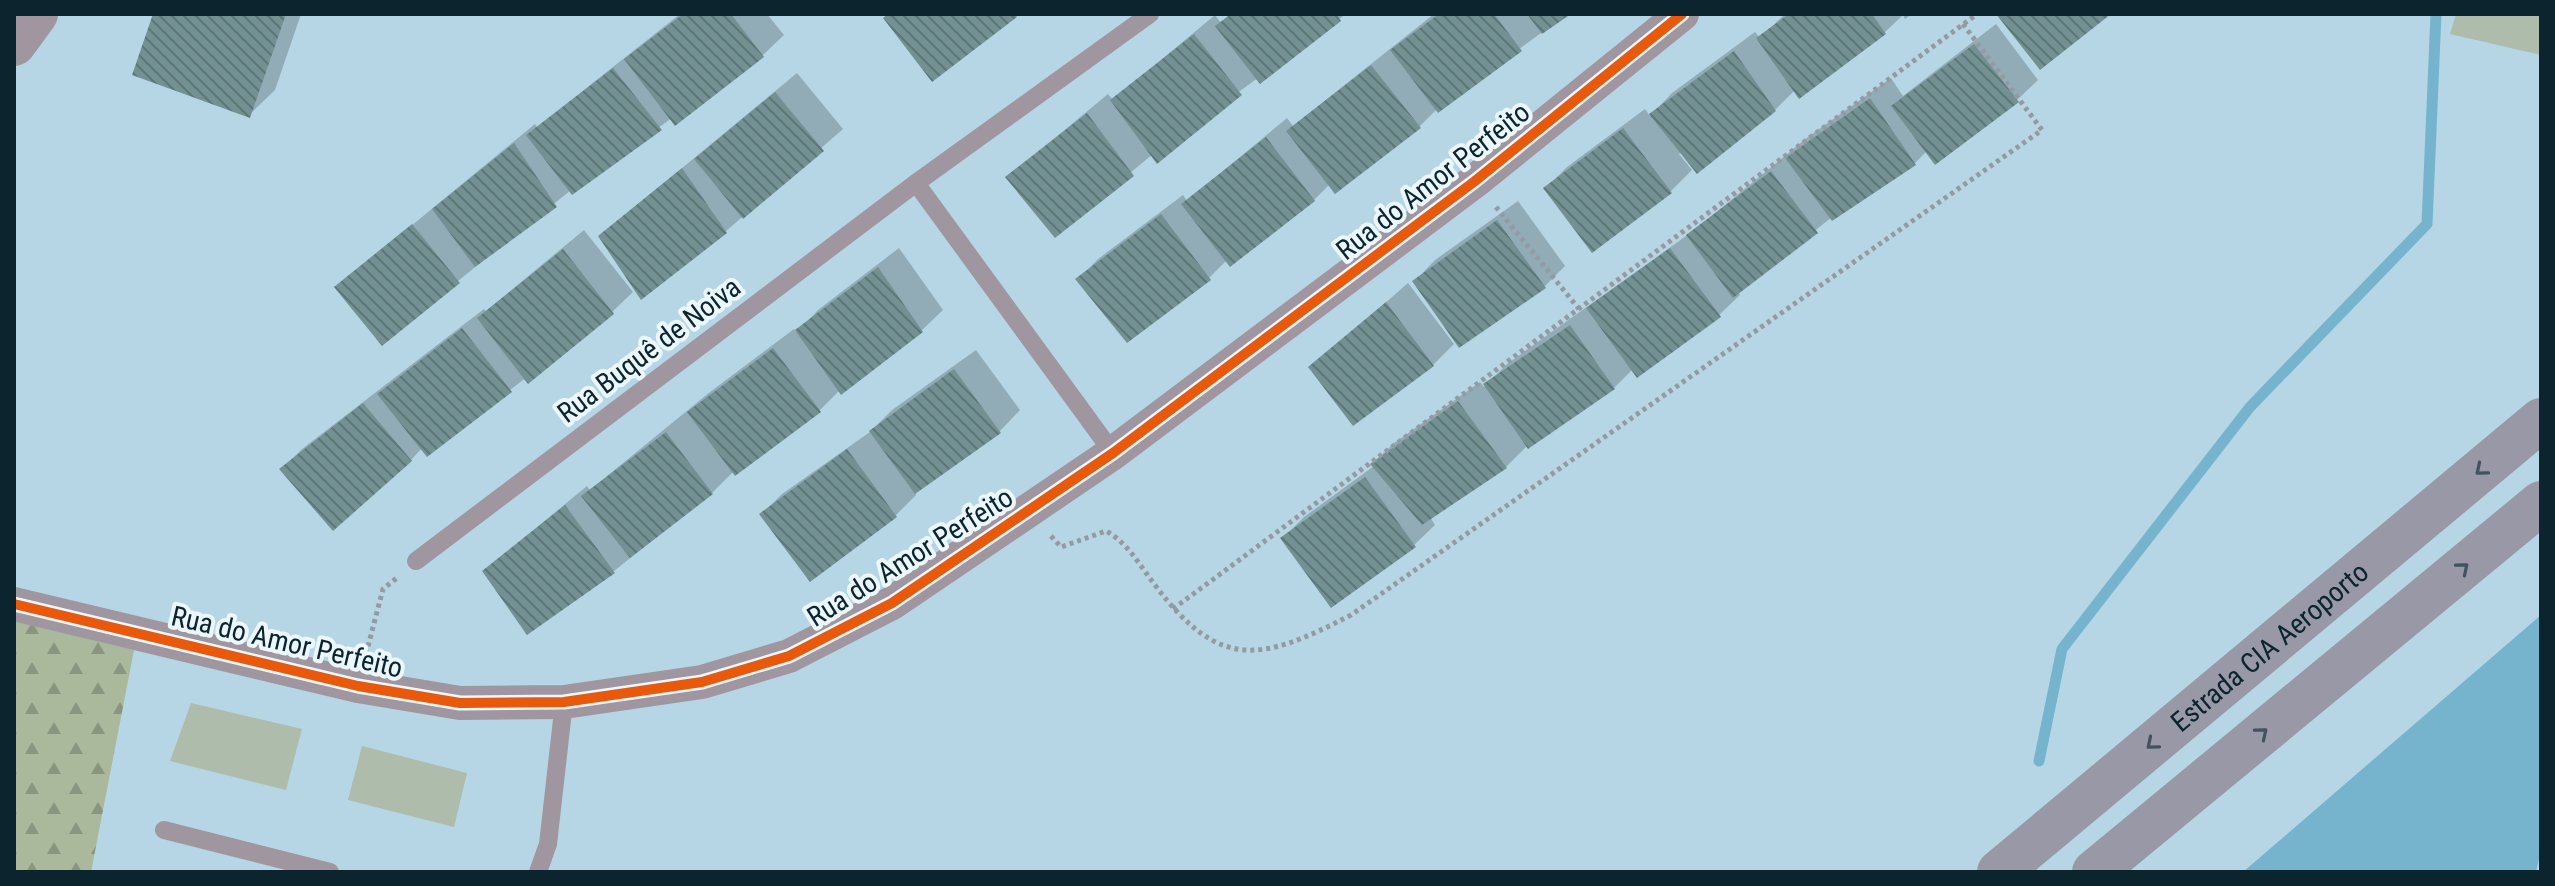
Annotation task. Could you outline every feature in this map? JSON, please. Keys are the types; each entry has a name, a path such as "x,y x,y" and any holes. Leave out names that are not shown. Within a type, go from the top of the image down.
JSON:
{"highway":[{"name":"Estrada CIA Aeroporto","path":"1999,872 2541,420"},
{"path":"2094,872 2541,503"}],"street":[{"path":"14,44 36,14"},
{"name":"Rua do Amor Perfeito","path":"14,604 358,686 460,703 564,702 702,682 789,656 892,603 1113,453 1475,181 1682,14"}],"lane":[{"name":"Rua Buquê de Noiva","path":"409,567 916,183 1150,14"},
{"path":"916,183 1113,453"},
{"path":"538,872 548,844 564,702"},
{"path":"164,830 330,872"}],"path":[{"path":"1173,609 1977,14"},
{"path":"1030,511 1061,547 1106,531 1120,539 1173,609 1204,638 1243,653 1298,643 1351,615 2042,130 1963,24"},
{"path":"1475,181 1579,309"},
{"path":"365,658 383,589 409,567"}],"green space":[{"path":"2456,14 2541,14 2541,55 2450,34"},
{"path":"14,621 134,650 91,872 14,872"},
{"path":"191,703 302,729 286,790 170,761"},
{"path":"362,746 467,773 454,827 348,800"}],"water":[{"path":"2541,615 2541,851 2536,872 2243,872"}],"building":[{"path":"153,14 286,14 250,118 132,75"},
{"path":"683,14 731,14 764,57 675,126 624,59"},
{"path":"888,14 1015,14 1017,17 932,82 883,18"},
{"path":"1231,14 1336,14 1341,21 1260,84 1215,26"},
{"path":"1439,14 1494,14 1522,51 1438,113 1390,50"},
{"path":"1527,14 1571,14 1542,34"},
{"path":"1789,14 1872,14 1886,34 1799,99 1756,38"},
{"path":"1996,14 2111,14 2040,70"},
{"path":"1194,34 1242,95 1157,164 1110,100"},
{"path":"1974,44 2019,102 1935,165 1891,106"},
{"path":"1734,51 1776,111 1697,174 1649,114"},
{"path":"1371,65 1421,128 1335,194 1286,131"},
{"path":"613,68 662,130 572,195 526,135"},
{"path":"775,92 824,151 743,219 694,159"},
{"path":"1870,98 1916,165 1832,221 1785,158"},
{"path":"1087,113 1134,176 1055,238 1005,177"},
{"path":"1623,128 1672,193 1592,253 1543,188"},
{"path":"1266,137 1315,201 1230,267 1181,204"},
{"path":"514,143 557,207 475,267 432,209"},
{"path":"682,168 727,233 641,300 598,236"},
{"path":"1771,171 1818,233 1733,298 1686,235"},
{"path":"1161,214 1211,280 1127,343 1075,279"},
{"path":"1497,220 1546,288 1459,348 1412,281"},
{"path":"412,224 460,283 382,346 334,287"},
{"path":"1670,248 1721,317 1637,378 1586,308"},
{"path":"563,249 614,314 528,384 477,318"},
{"path":"878,267 923,332 841,395 795,330"},
{"path":"1386,302 1434,366 1353,426 1308,367"},
{"path":"1570,325 1615,389 1528,449 1483,384"},
{"path":"462,328 512,392 427,457 377,394"},
{"path":"773,348 821,412 735,476 687,412"},
{"path":"954,369 1001,433 915,494 869,431"},
{"path":"1458,401 1507,468 1422,525 1370,464"},
{"path":"363,403 412,461 333,531 279,469"},
{"path":"666,432 713,494 630,558 581,496"},
{"path":"847,449 897,517 810,582 759,514"},
{"path":"1365,477 1416,547 1331,608 1280,538"},
{"path":"565,505 615,573 527,635 482,571"}],"waterway":[{"path":"2039,761 2062,649 2250,407 2427,224 2436,14"}],"cycle path":[{"path":"14,604 358,686 460,703 564,702 702,682 789,656 892,603 1113,453 1475,181 1682,14"}]}
